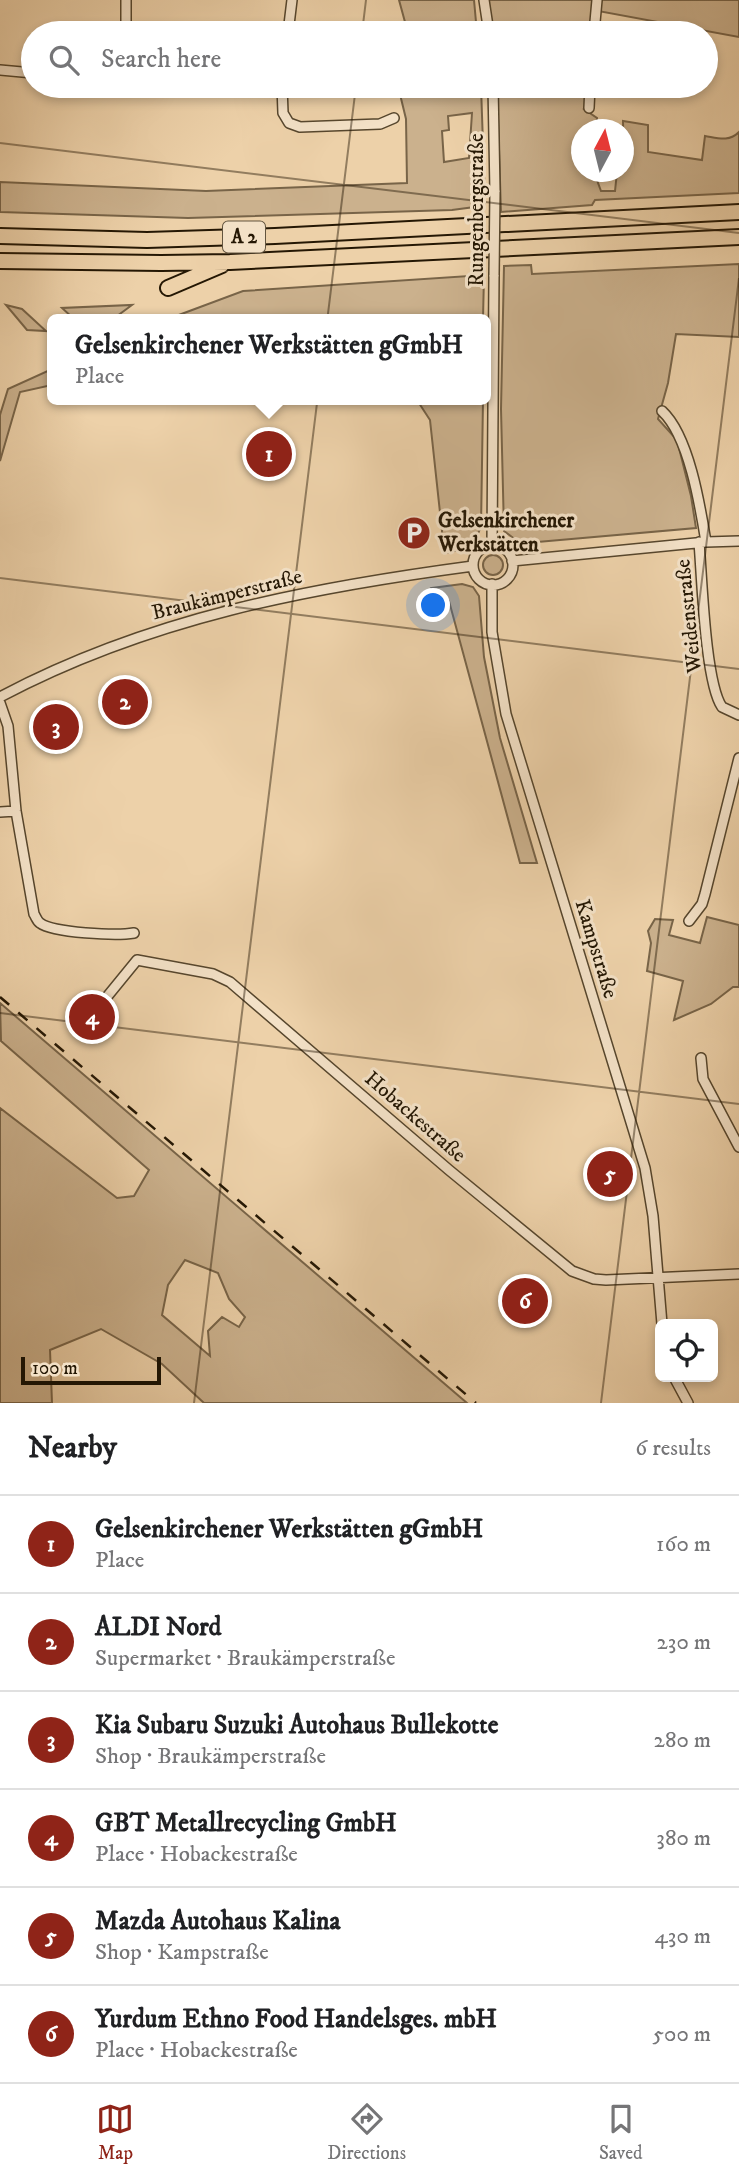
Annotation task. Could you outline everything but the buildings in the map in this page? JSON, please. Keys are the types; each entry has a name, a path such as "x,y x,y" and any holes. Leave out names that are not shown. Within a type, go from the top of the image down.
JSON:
{"highway":[{"name":"A 2","path":"0,236 160,240 739,212"},
{"name":"A 2","path":"0,261 161,264 230,262 739,237"},
{"path":"168,288 230,262"}],"street":[{"path":"126,0 126,21"},
{"path":"289,21 292,0"},
{"path":"484,0 487,21"},
{"path":"595,21 597,0"},
{"path":"0,70 21,72"},
{"path":"282,98 283,113 289,123 300,127 380,124 394,118"},
{"name":"Rungenbergstraße","path":"492,545 493,98"},
{"path":"589,98 589,108"},
{"name":"Weidenstraße","path":"662,411 670,419 680,438 698,496 708,647 715,693 722,707 739,715"},
{"path":"512,561 703,542 739,541"},
{"path":"492,545 507,551 512,561 510,575 505,580 492,584 478,577 473,566 477,552 492,545"},
{"name":"Braukämperstraße","path":"0,697 74,660 130,638 193,619 329,589 473,566"},
{"name":"Kampstraße","path":"492,584 492,632 506,714 645,1168 653,1216 662,1319"},
{"path":"0,703 8,726 16,811 34,914 41,924 56,929 119,936 134,933"},
{"path":"689,921 702,904 739,758"},
{"path":"0,812 16,811"},
{"name":"Hobackestraße","path":"97,1009 137,960 213,974 230,982 449,1170 572,1271 594,1279 606,1280 739,1274"},
{"path":"701,1058 703,1079 739,1147"},
{"path":"677,1382 688,1403"}],"shaded area":[{"path":"399,0 474,0 476,21 405,21"},
{"path":"488,0 595,0 593,21 491,21"},
{"path":"598,0 739,0 739,37 718,33 718,21 652,21 598,11"},
{"path":"401,98 481,98 485,203 482,206 452,210 188,218 0,212 0,182 206,191 407,183 406,119","holes":["472,113 469,158 444,162 442,131 449,130 448,116"]},
{"path":"497,98 588,98 587,107 584,109 597,119 571,119 571,182 598,182 601,191 615,191 616,182 634,182 634,123 648,125 648,152 702,160 705,136 727,138 739,132 739,193 595,200 592,205 501,212"},
{"path":"739,264 739,337 676,334 668,383 658,419 677,440 696,528 526,543 516,540 504,531 501,409 504,266 531,265 532,274"},
{"path":"484,275 483,314 181,314 243,291"},
{"path":"6,305 22,309 46,331 27,330"},
{"path":"132,305 120,314 69,314 62,308"},
{"path":"47,371 47,386 20,392 0,461 0,415 8,389"},
{"path":"420,405 483,405 481,527 471,542 445,553 441,542 430,420"},
{"path":"493,555 500,558 503,565 500,572 493,575 486,572 483,565 486,558"},
{"path":"462,584 473,587 479,596 484,657 500,738 537,863 520,863 449,601 432,588"},
{"path":"707,917 739,925 739,987 733,987 711,1004 674,1020 683,981 647,971 651,943 648,931 655,919 673,920 669,935 700,943"},
{"path":"0,1003 467,1403 204,1403 162,1364 101,1329 50,1350 52,1403 0,1403 0,1108 117,1198 134,1196 149,1170 1,1041","holes":["185,1260 218,1273 229,1299 245,1317 239,1327 222,1317 208,1331 210,1356 162,1315 168,1285"]}],"railway":[{"path":"0,997 476,1403"}],"place":[{"name":"Gelsenkirchener Werkstätten gGmbH","path":"269,454"},
{"name":"Gelsenkirchener Werkstätten","path":"414,533"},
{"name":"ALDI Nord","path":"125,702"},
{"name":"Kia Subaru Suzuki Autohaus Bullekotte","path":"56,727"},
{"name":"GBT Metallrecycling GmbH","path":"92,1017"},
{"name":"Mazda Autohaus Kalina","path":"610,1174"},
{"name":"Yurdum Ethno Food Handelsges. mbH","path":"525,1301"}]}
